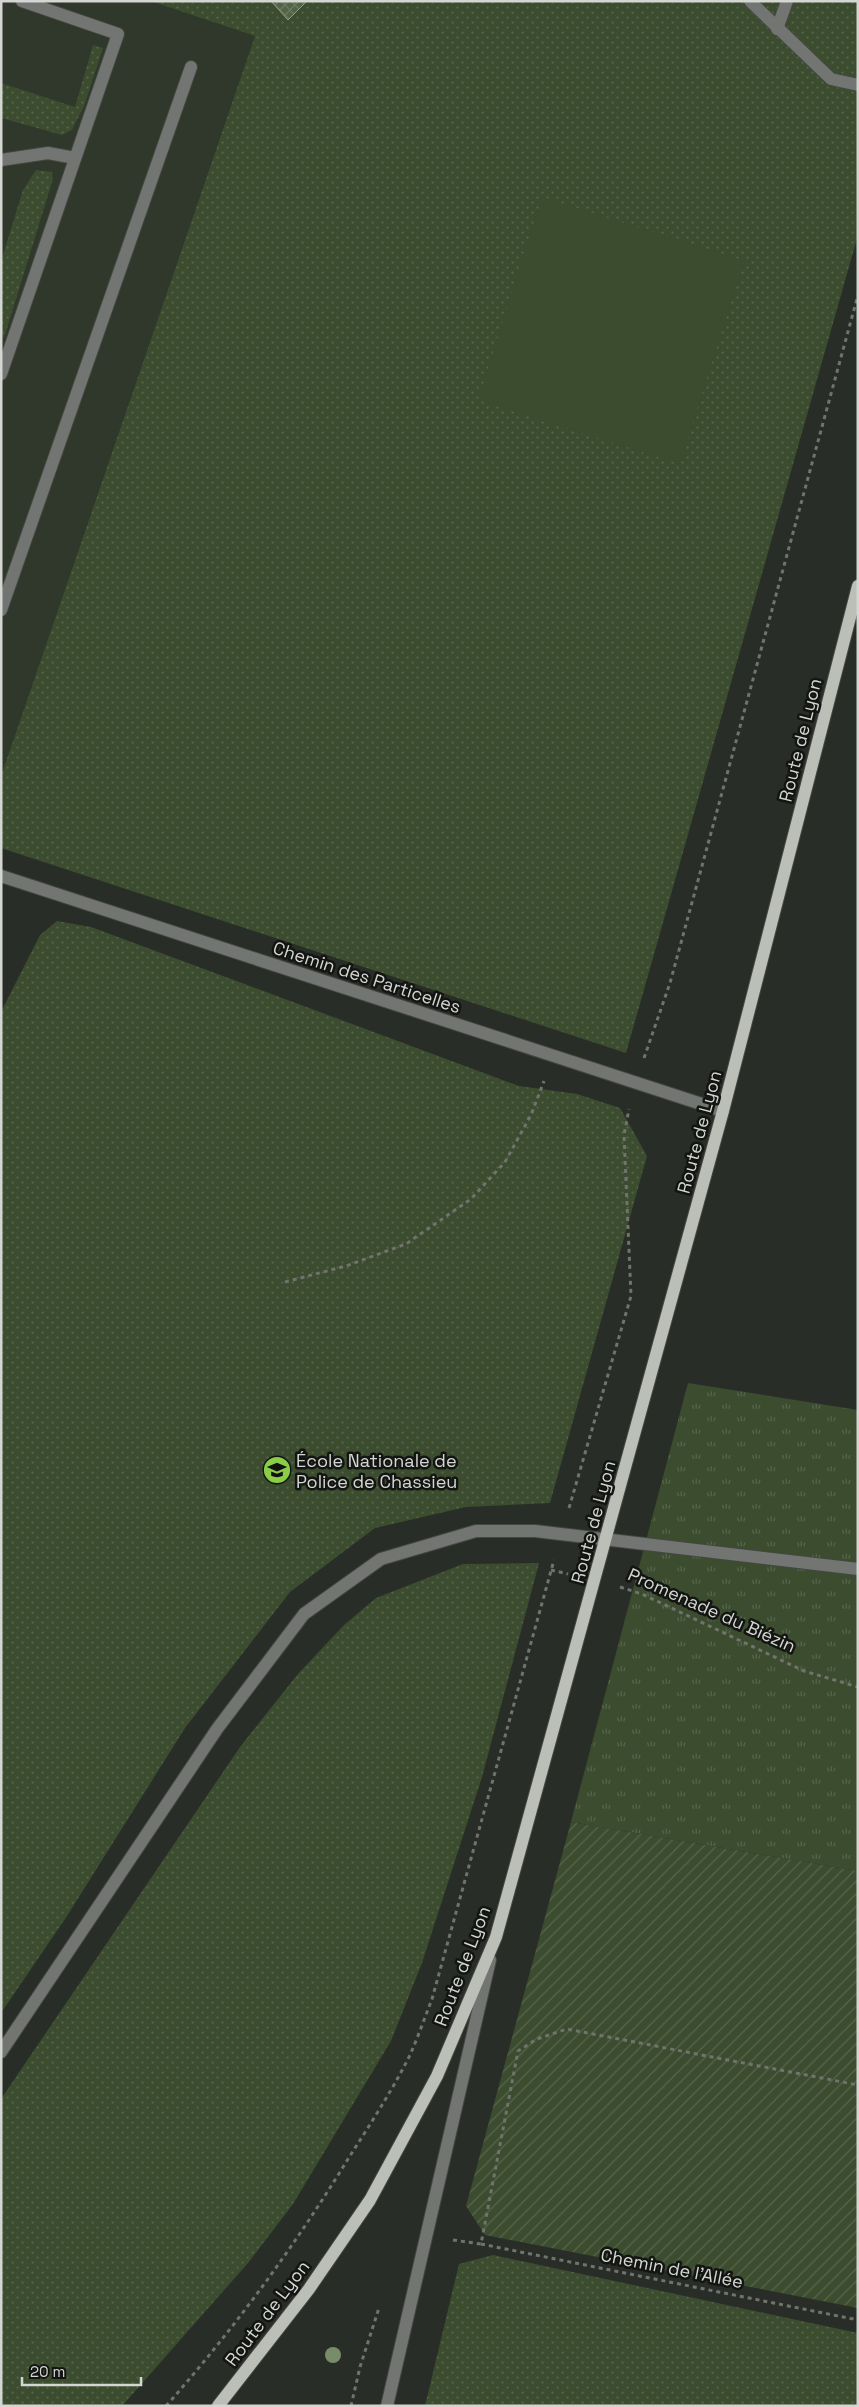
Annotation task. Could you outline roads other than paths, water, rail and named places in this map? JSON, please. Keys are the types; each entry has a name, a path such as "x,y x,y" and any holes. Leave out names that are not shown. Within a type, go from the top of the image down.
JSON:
{"main road":[{"name":"Route de Lyon","path":"218,2406 309,2289 370,2200 437,2076 496,1937 723,1111 858,586"}],"street":[{"path":"1,374 118,34 22,1"},
{"path":"750,1 831,79 858,85"},
{"path":"777,29 787,1"},
{"path":"1,610 191,67"},
{"path":"1,160 48,152 75,158"},
{"name":"Chemin des Particelles","path":"1,876 723,1111"},
{"name":"Promenade du Biézin","path":"1,2052 217,1730 304,1614 382,1559 476,1531 562,1533 606,1540 858,1569"},
{"path":"386,2406 496,1937"}],"place":[{"name":"École Nationale de Police de Chassieu","path":"277,1470"}]}
